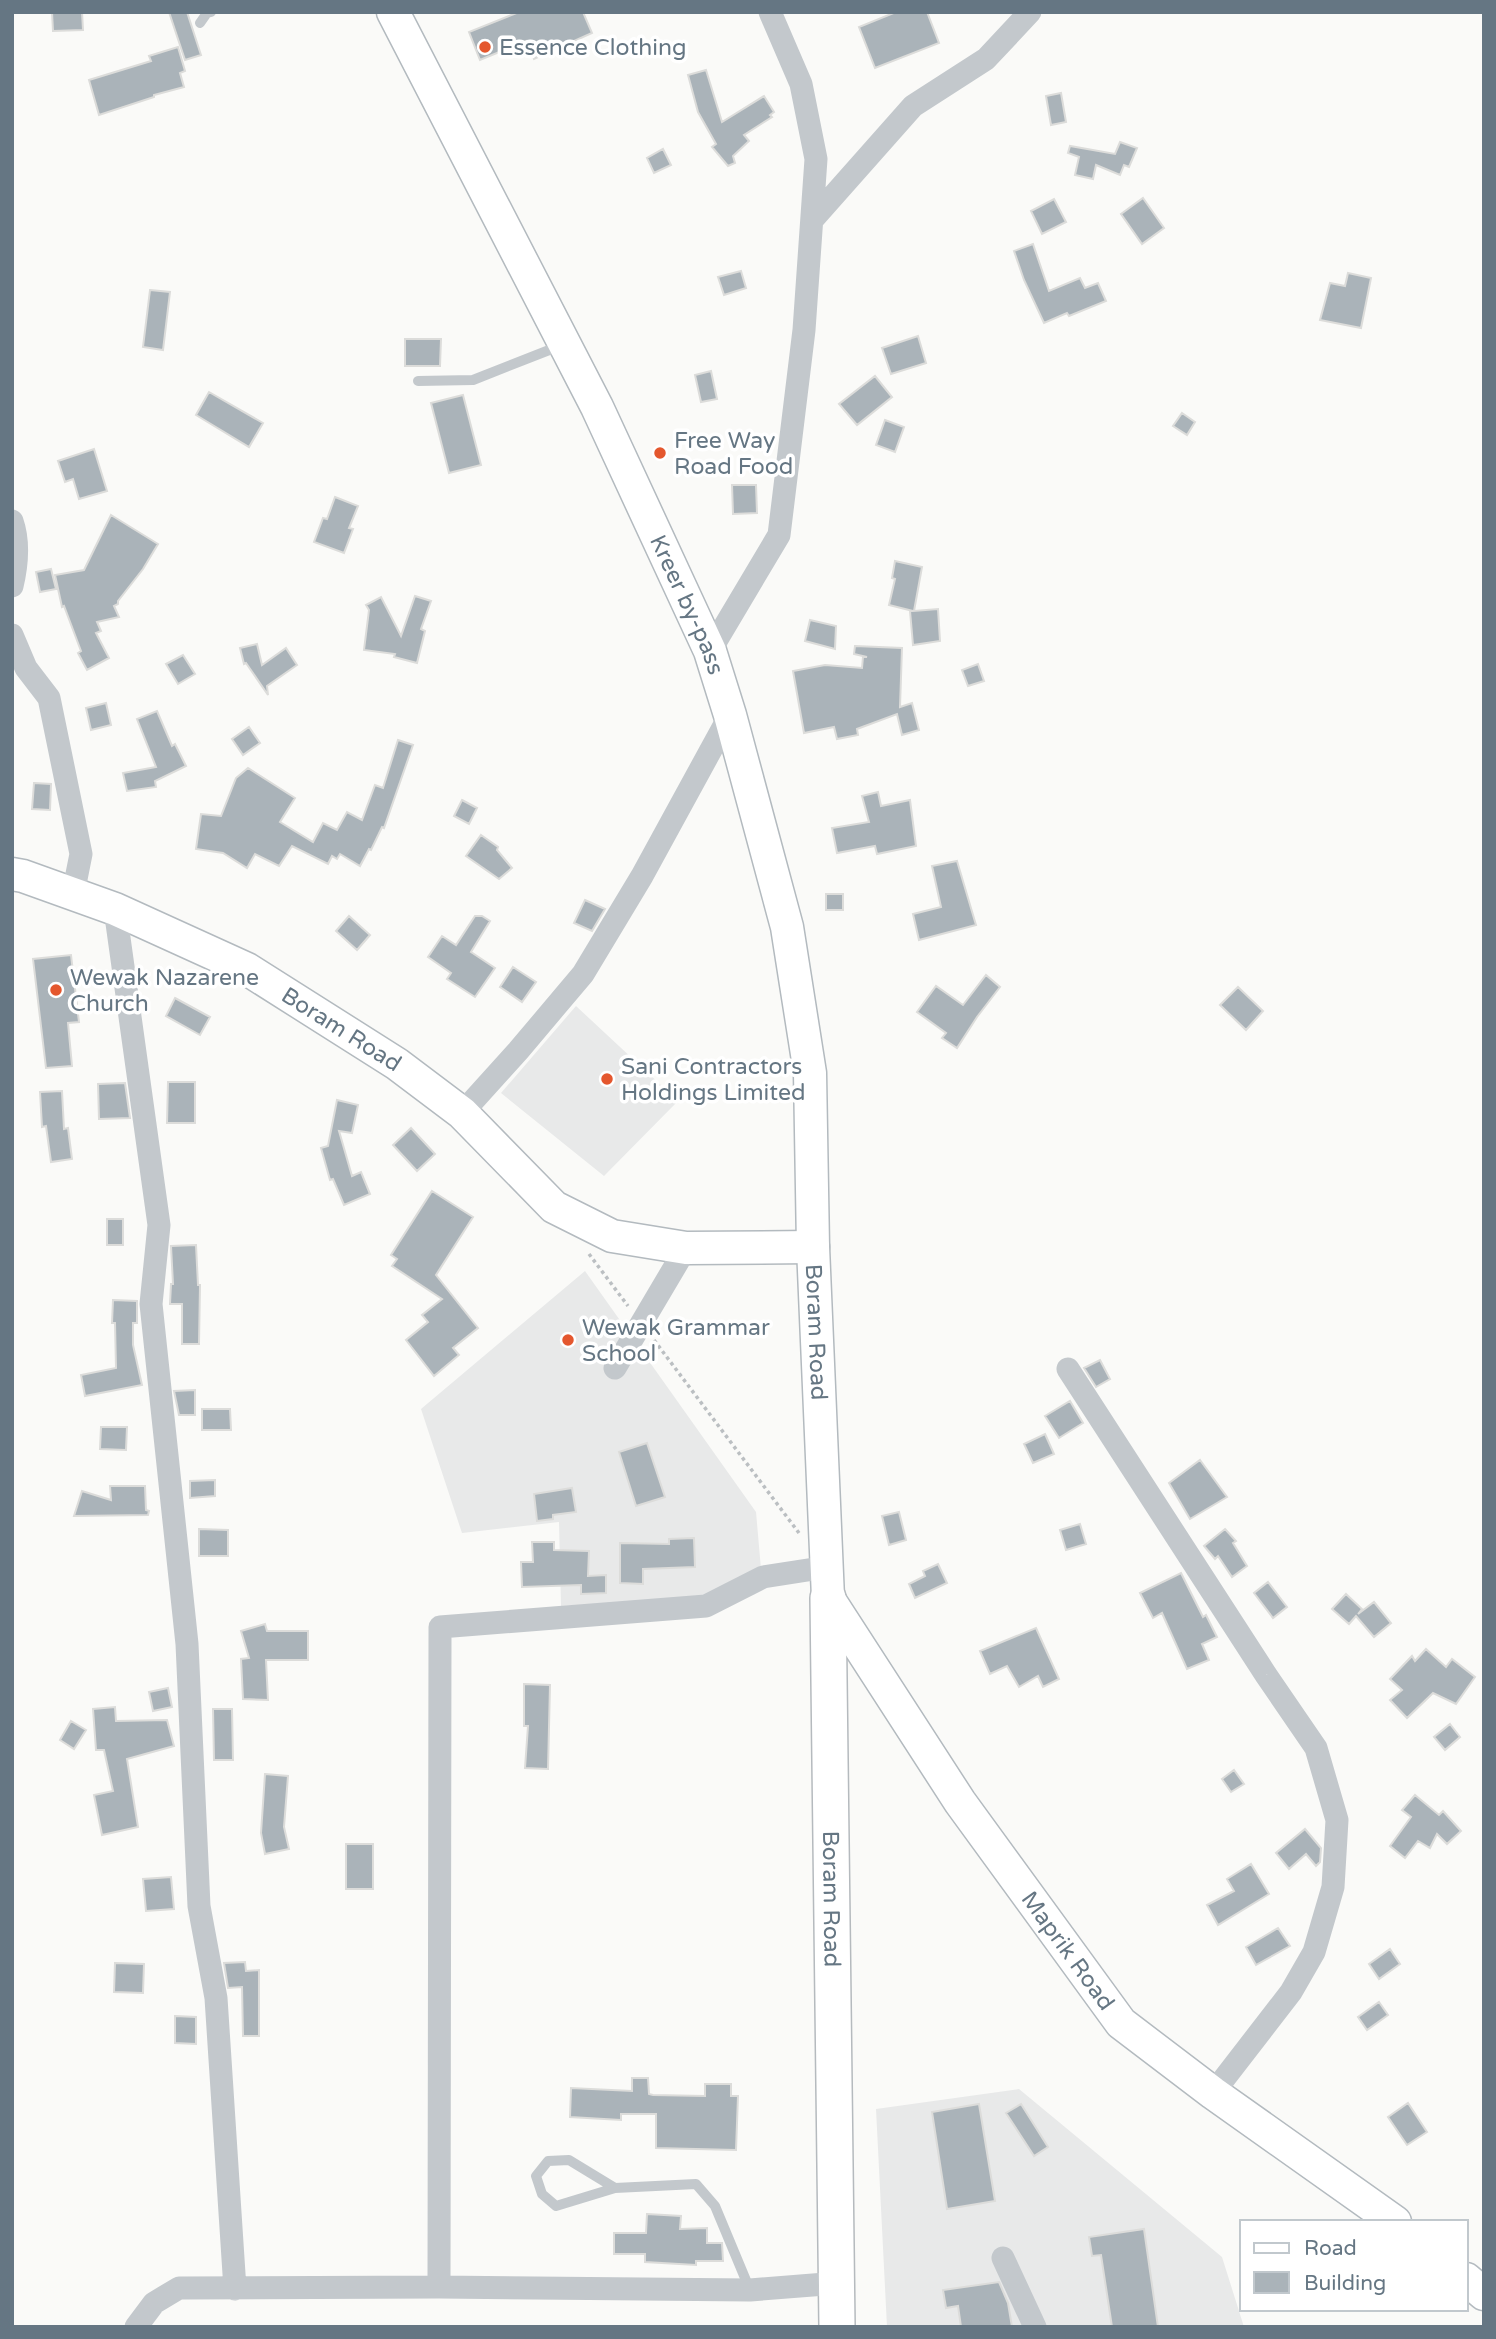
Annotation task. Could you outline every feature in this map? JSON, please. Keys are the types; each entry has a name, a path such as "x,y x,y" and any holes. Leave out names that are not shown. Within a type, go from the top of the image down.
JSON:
{"main road":[{"name":"Kreer by-pass","path":"393,12 597,407 710,651 787,927 810,1073 813,1247"},
{"name":"Boram Road","path":"12,874 115,909 247,969 397,1064 462,1113 554,1207 612,1236 686,1248 813,1247 827,1582 837,2327"},
{"name":"Maprik Road","path":"827,1582 960,1802 1121,2023 1213,2093 1392,2220"},
{"path":"1468,2281 1484,2294"}],"street":[{"path":"710,651 779,535 804,330 816,159 800,85 770,12"},
{"path":"812,220 913,106 986,59 1030,12"},
{"path":"12,521 15,529 17,567 12,586"},
{"path":"12,635 26,668 49,698 81,854 73,894"},
{"path":"462,1113 583,974 642,876 730,715"},
{"path":"115,909 159,1225 151,1304 187,1644 199,1906 216,1998 235,2288"},
{"path":"615,1368 686,1248"},
{"path":"1068,1369 1316,1748 1337,1820 1334,1887 1314,1952 1291,1992 1213,2093"},
{"path":"439,2287 440,1627 706,1606 763,1577 827,1582"},
{"path":"1003,2258 1035,2327"},
{"path":"136,2327 154,2303 178,2288 750,2290 838,2283"}],"lane":[{"path":"200,23 207,13 211,12"},
{"path":"418,381 473,380 565,344"},
{"path":"615,2188 569,2160 548,2161 536,2176 541,2194 556,2206 615,2188 696,2184 715,2206 750,2290"}],"path":[{"path":"587,1251 628,1306"},
{"path":"652,1338 801,1535"}],"shaded area":[{"name":"Sani Contractors Holdings Limited","path":"576,1006 678,1101 604,1176 501,1093"},
{"name":"Wewak Grammar School","path":"585,1271 756,1512 761,1569 703,1598 561,1606 559,1522 462,1533 421,1409"},
{"path":"1019,2089 1222,2257 1244,2327 887,2327 876,2109"}],"building":[{"path":"52,12 82,12 83,30 53,31"},
{"path":"169,12 187,12 201,55 185,60"},
{"path":"519,12 583,12 592,33 534,59 526,41 480,60 469,32"},
{"path":"896,12 927,12 939,43 875,68 859,27"},
{"path":"178,47 185,71 180,73 184,87 99,115 89,80 151,61 149,56"},
{"path":"706,70 722,122 764,96 774,112 770,115 772,117 744,135 749,141 733,156 735,163 728,166 712,147 716,144 698,112 688,75"},
{"path":"1061,93 1066,122 1051,125 1046,96"},
{"path":"1120,142 1137,148 1129,167 1124,165 1120,175 1096,165 1093,179 1075,175 1079,157 1068,153 1070,146 1115,154"},
{"path":"663,149 671,165 654,173 647,158"},
{"path":"1143,198 1164,228 1142,244 1121,214"},
{"path":"1054,199 1066,222 1042,234 1031,211"},
{"path":"1033,244 1049,291 1080,278 1085,288 1098,283 1106,301 1044,323 1014,251"},
{"path":"741,271 746,288 724,295 718,277"},
{"path":"1348,273 1371,278 1361,328 1320,320 1330,283 1345,286"},
{"path":"150,290 170,292 163,350 143,347"},
{"path":"918,336 926,363 891,374 882,348"},
{"path":"405,339 441,339 440,366 405,366"},
{"path":"711,371 717,399 701,402 695,375"},
{"path":"875,376 892,397 857,425 839,404"},
{"path":"209,392 263,423 249,447 196,415"},
{"path":"463,395 481,465 449,473 431,403"},
{"path":"1182,413 1195,422 1187,435 1173,426"},
{"path":"885,420 904,427 895,452 876,445"},
{"path":"94,449 107,491 79,499 73,479 65,482 58,461"},
{"path":"732,485 756,485 757,513 733,514"},
{"path":"335,497 358,506 349,528 353,529 344,553 314,542"},
{"path":"111,515 158,544 143,569 114,606 119,617 97,622 101,631 96,633 109,658 87,670 78,653 81,651 64,606 62,607 55,575 84,570"},
{"path":"895,561 922,567 914,611 938,609 940,641 913,645 910,611 913,611 889,605 895,579 892,578"},
{"path":"51,569 56,589 40,592 36,572"},
{"path":"415,596 431,601 421,629 425,631 417,663 394,657 395,654 364,650 369,610 366,605 381,597 401,636"},
{"path":"810,620 836,626 835,649 805,641"},
{"path":"257,644 262,665 286,648 297,665 267,686 268,695 246,663 244,664 240,648"},
{"path":"855,646 902,648 900,707 912,703 919,730 902,735 897,714 857,729 858,735 837,739 834,727 804,733 793,671 825,665 862,668 863,657 867,657 854,654"},
{"path":"183,655 195,674 178,684 166,664"},
{"path":"978,664 984,681 968,686 962,670"},
{"path":"106,703 111,725 91,730 86,708"},
{"path":"157,711 172,746 175,744 186,766 155,781 156,787 127,791 123,773 156,767 137,719"},
{"path":"249,727 260,743 243,755 232,739"},
{"path":"398,740 413,745 384,828 382,827 360,866 340,854 337,859 332,856 328,864 292,846 279,866 255,854 247,868 223,853 196,849 201,814 221,816 236,778 248,768 295,798 280,822 313,842 323,823 337,830 347,812 362,820 375,785 383,788"},
{"path":"34,783 51,784 50,810 32,809"},
{"path":"878,792 881,806 910,800 916,846 877,854 875,846 837,853 832,828 869,822 862,796"},
{"path":"462,800 477,808 469,824 454,816"},
{"path":"481,835 498,847 497,850 512,868 499,879 466,856"},
{"path":"957,861 976,925 919,940 913,914 941,907 932,866"},
{"path":"826,894 843,894 843,910 826,910"},
{"path":"585,900 605,909 592,931 574,923"},
{"path":"349,916 370,935 357,950 336,931"},
{"path":"475,916 482,916 490,921 471,952 495,968 475,997 447,979 451,973 428,957 442,936 456,945"},
{"name":"Wewak Nazarene Church","path":"71,955 79,1022 68,1023 72,1066 46,1068 33,959"},
{"path":"513,967 536,982 522,1002 500,987"},
{"path":"986,975 1000,987 957,1048 942,1038 946,1033 917,1012 936,986 963,1005"},
{"path":"1238,987 1263,1011 1246,1030 1220,1005"},
{"path":"175,998 210,1017 200,1035 166,1016"},
{"path":"168,1082 195,1082 195,1123 167,1123"},
{"path":"125,1083 130,1118 99,1119 98,1084"},
{"path":"62,1091 64,1129 68,1128 72,1159 51,1162 46,1126 42,1127 40,1092"},
{"path":"337,1100 358,1105 352,1133 339,1131 352,1176 361,1172 370,1194 344,1205 333,1179 330,1180 321,1148 328,1146"},
{"path":"411,1128 435,1154 417,1171 393,1145"},
{"path":"432,1191 473,1217 436,1275 478,1328 453,1348 459,1355 434,1376 406,1340 428,1322 422,1315 442,1299 392,1266 397,1259 391,1255"},
{"path":"107,1219 123,1219 123,1245 107,1245"},
{"path":"196,1245 200,1285 199,1344 182,1344 182,1304 170,1304 173,1284 171,1246"},
{"path":"113,1300 137,1301 133,1345 142,1385 85,1396 81,1375 116,1368"},
{"path":"1100,1360 1110,1379 1096,1387 1084,1368"},
{"path":"195,1390 195,1415 179,1415 174,1391"},
{"path":"1070,1401 1083,1423 1059,1438 1045,1416"},
{"path":"202,1409 230,1409 231,1430 202,1430"},
{"path":"101,1427 127,1427 126,1450 100,1449"},
{"path":"1045,1434 1054,1454 1033,1463 1024,1444"},
{"path":"647,1443 665,1497 636,1506 619,1452"},
{"path":"1200,1460 1227,1497 1190,1519 1169,1483"},
{"path":"215,1480 215,1496 190,1498 190,1481"},
{"path":"110,1486 145,1486 148,1515 74,1516 82,1491 111,1500"},
{"path":"572,1488 576,1512 553,1515 553,1519 537,1521 534,1494"},
{"path":"899,1512 906,1540 889,1545 882,1516"},
{"path":"1080,1524 1086,1544 1066,1550 1060,1530"},
{"path":"199,1529 228,1530 228,1556 199,1556"},
{"path":"1225,1529 1236,1541 1233,1543 1247,1566 1232,1577 1218,1556 1215,1559 1204,1546"},
{"path":"694,1538 695,1567 643,1569 643,1584 620,1583 620,1543 669,1544 669,1539"},
{"path":"532,1542 554,1542 554,1550 589,1551 588,1576 606,1575 606,1593 581,1594 581,1585 522,1587 521,1562 533,1562"},
{"path":"938,1564 947,1583 915,1598 909,1584 925,1576 923,1571"},
{"path":"1181,1573 1203,1617 1206,1615 1217,1637 1202,1644 1209,1660 1187,1669 1162,1613 1153,1618 1140,1593"},
{"path":"1268,1582 1287,1607 1273,1618 1254,1593"},
{"path":"1346,1594 1362,1609 1358,1614 1374,1602 1391,1623 1374,1637 1356,1616 1349,1624 1332,1609"},
{"path":"265,1624 267,1631 308,1631 308,1660 266,1660 268,1700 243,1699 241,1659 249,1658 241,1631"},
{"path":"1036,1628 1059,1679 1043,1687 1038,1676 1019,1687 1007,1666 990,1674 980,1651"},
{"path":"1426,1649 1446,1667 1452,1659 1475,1677 1456,1704 1433,1693 1407,1718 1390,1700 1402,1690 1390,1679 1412,1656 1415,1661"},
{"path":"524,1684 550,1685 548,1769 525,1768 528,1726 524,1726"},
{"path":"168,1688 172,1707 153,1711 149,1692"},
{"path":"115,1707 116,1721 167,1720 174,1746 127,1759 138,1827 102,1835 94,1795 113,1791 104,1750 96,1750 93,1709"},
{"path":"213,1709 232,1709 233,1760 214,1760"},
{"path":"71,1721 86,1730 74,1749 60,1740"},
{"path":"1450,1724 1460,1737 1445,1750 1434,1737"},
{"path":"1234,1770 1244,1784 1231,1792 1222,1779"},
{"path":"265,1774 288,1776 284,1827 289,1849 265,1854 261,1833"},
{"path":"1415,1795 1439,1815 1443,1811 1461,1831 1447,1844 1437,1834 1430,1848 1418,1841 1405,1858 1390,1846 1411,1817 1402,1810"},
{"path":"1305,1829 1321,1848 1320,1862 1316,1866 1306,1854 1289,1869 1276,1853"},
{"path":"346,1844 373,1844 373,1889 346,1889"},
{"path":"1251,1864 1269,1894 1218,1925 1207,1905 1234,1891 1227,1879"},
{"path":"171,1877 174,1909 146,1911 143,1879"},
{"path":"1278,1928 1290,1946 1256,1965 1246,1947"},
{"path":"1390,1949 1400,1964 1379,1979 1369,1964"},
{"path":"245,1962 246,1971 259,1970 259,2036 243,2036 242,1987 228,1988 224,1963"},
{"path":"115,1963 144,1964 143,1993 114,1992"},
{"path":"1379,2002 1388,2015 1367,2030 1358,2017"},
{"path":"175,2016 196,2017 196,2044 175,2043"},
{"path":"632,2078 648,2078 649,2094 653,2095 705,2096 705,2084 731,2084 731,2096 738,2096 736,2150 656,2148 656,2114 621,2114 621,2120 570,2117 571,2088 632,2091"},
{"path":"1408,2103 1427,2132 1407,2145 1388,2117"},
{"path":"979,2104 995,2201 947,2209 932,2112"},
{"path":"1021,2104 1048,2147 1034,2156 1006,2113"},
{"path":"647,2214 681,2216 680,2229 707,2228 707,2243 722,2243 723,2261 696,2261 696,2265 645,2262 645,2254 614,2254 614,2233 646,2233"},
{"path":"1144,2229 1158,2327 1112,2327 1101,2255 1092,2256 1089,2237"},
{"path":"999,2282 1008,2303 1012,2327 961,2327 958,2306 946,2308 943,2290"}],"place":[{"name":"Essence Clothing","path":"485,47"},
{"name":"Free Way Road Food","path":"660,453"},
{"name":"Wewak Nazarene Church","path":"56,990"},
{"name":"Sani Contractors Holdings Limited","path":"607,1079"},
{"name":"Wewak Grammar School","path":"568,1340"}]}
